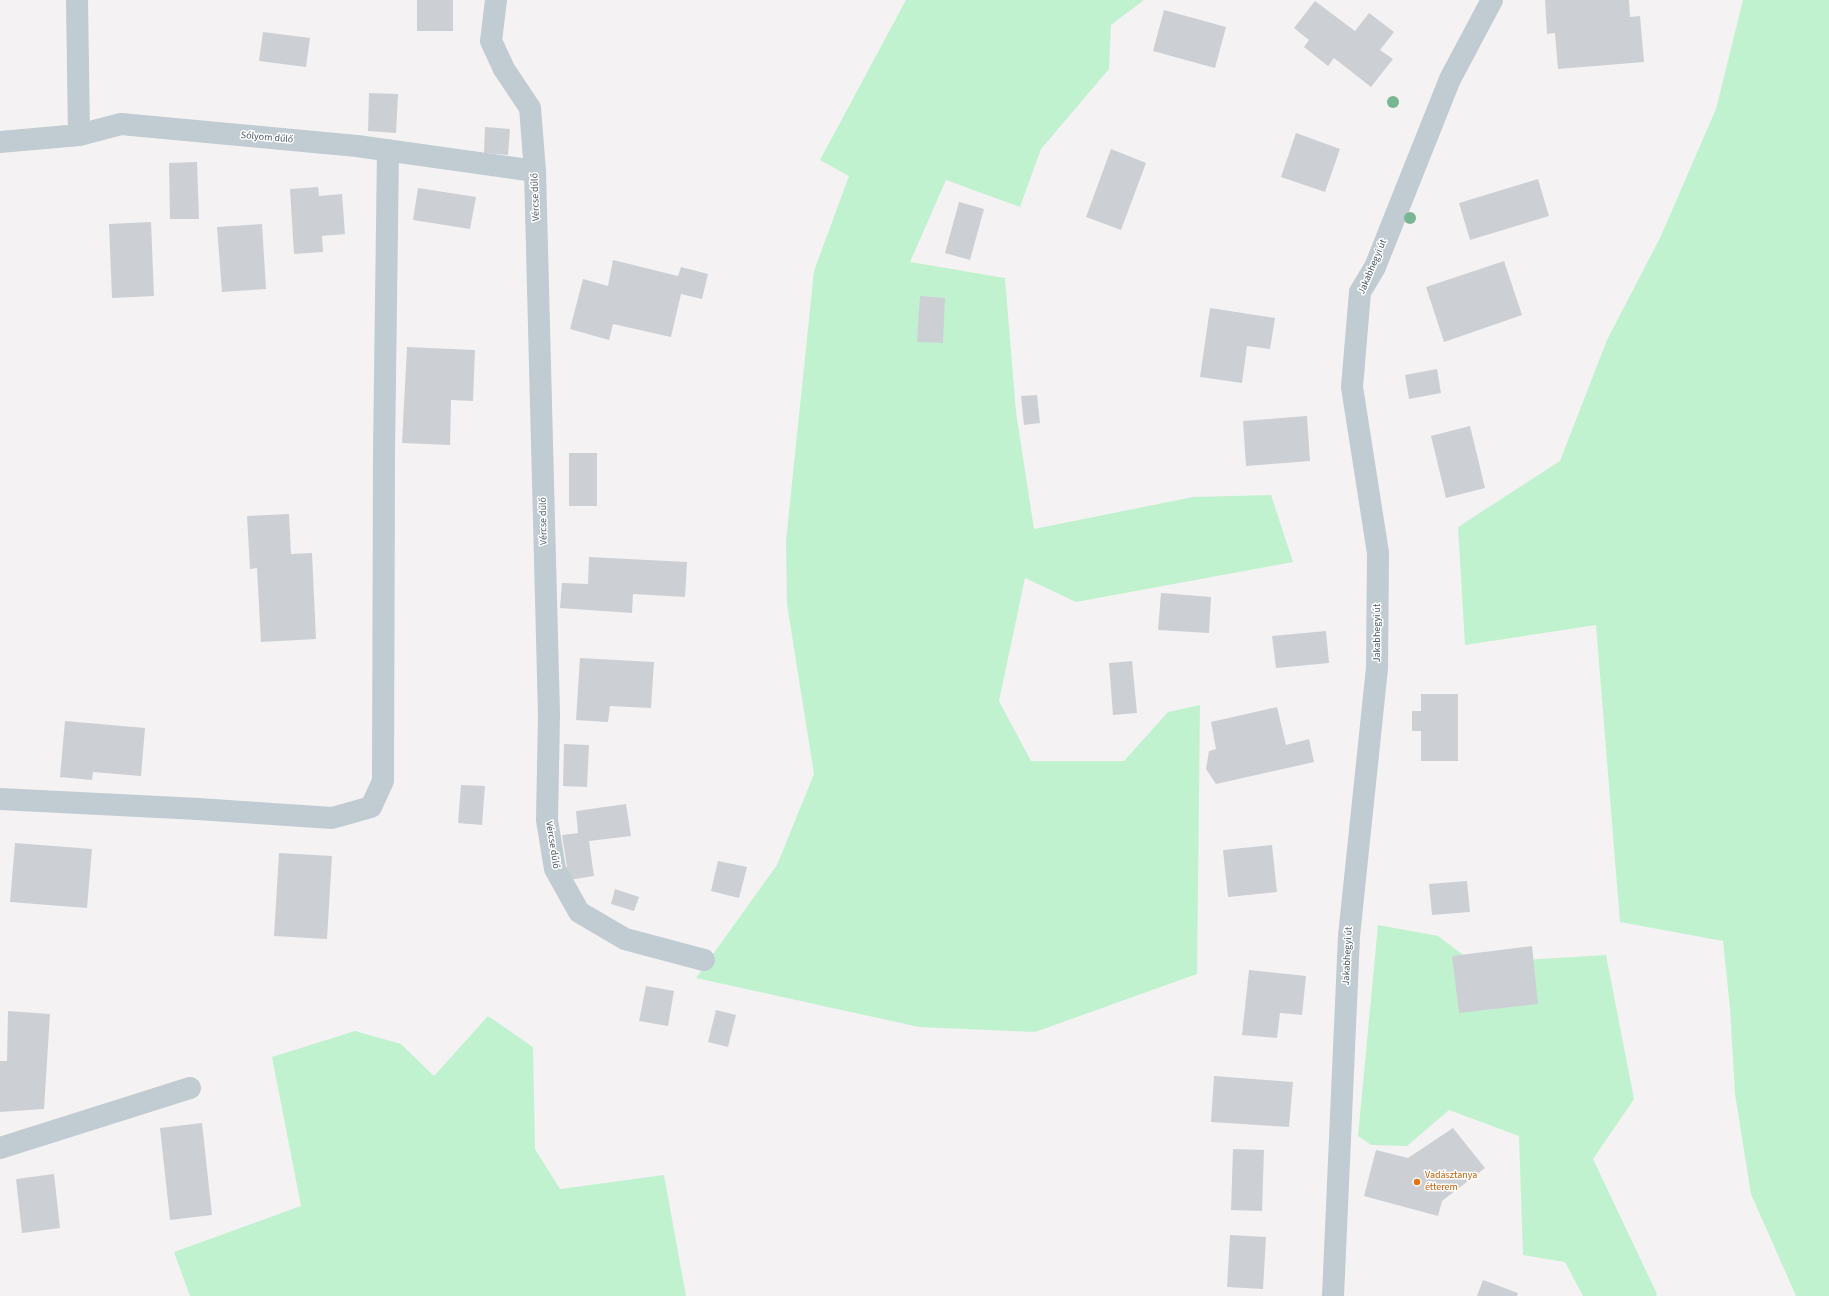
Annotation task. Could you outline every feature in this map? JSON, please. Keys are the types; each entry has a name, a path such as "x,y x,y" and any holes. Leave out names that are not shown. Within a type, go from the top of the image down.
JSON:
{"street":[{"path":"76,0 80,135"},
{"name":"Vércse dűlő","path":"496,0 491,41 504,69 530,108 535,171 549,715 548,820 555,869 579,912 626,939 704,960"},
{"name":"Jakabhegyi út","path":"1333,1296 1349,936 1377,668 1378,553 1352,387 1360,292 1375,267 1450,79 1492,0"},
{"name":"Sólyom dűlő","path":"0,142 80,135 121,124 388,150 535,171"},
{"path":"0,799 198,809 332,818 371,807 383,781 384,453 388,150"},
{"path":"0,1148 190,1088"}],"green space":[{"path":"906,0 1144,0 1111,25 1109,69 1041,149 1020,207 946,180 910,262 1005,278 1016,412 1034,529 1193,497 1271,495 1293,562 1076,602 1025,578 999,701 1031,761 1124,761 1168,712 1200,705 1197,974 1035,1032 919,1027 696,978 777,865 814,774 787,604 786,541 814,271 849,176 820,160"},
{"path":"1743,0 1829,0 1829,1296 1796,1296 1751,1194 1735,1094 1730,1008 1723,941 1620,922 1596,625 1465,645 1458,527 1560,461 1607,340 1660,238 1716,109"},
{"path":"1378,925 1438,936 1474,963 1606,955 1634,1099 1593,1159 1657,1294 1656,1296 1583,1296 1565,1262 1523,1255 1519,1136 1449,1110 1407,1146 1371,1145 1358,1136"},
{"path":"488,1016 533,1047 535,1149 560,1189 664,1175 686,1296 190,1296 174,1252 301,1206 272,1057 355,1031 401,1044 434,1076"}],"building":[{"path":"417,0 453,0 453,31 417,31"},
{"path":"1545,0 1629,0 1630,17 1640,16 1644,62 1558,69 1555,33 1547,34"},
{"path":"1315,1 1355,31 1369,13 1394,32 1380,50 1393,59 1371,87 1334,58 1328,66 1304,47 1309,40 1294,28"},
{"path":"1164,10 1226,27 1215,68 1153,51"},
{"path":"263,32 310,38 306,67 259,61"},
{"path":"369,93 398,94 396,133 368,131"},
{"path":"485,127 510,129 508,155 484,153"},
{"path":"1296,133 1340,149 1325,192 1281,177"},
{"path":"1111,149 1146,163 1121,230 1086,217"},
{"path":"197,162 199,219 170,219 169,163"},
{"path":"1538,179 1549,216 1470,240 1459,203"},
{"path":"318,187 319,196 342,194 345,234 322,236 323,252 294,254 290,189"},
{"path":"418,188 476,197 470,229 413,220"},
{"path":"959,202 984,209 970,260 945,253"},
{"path":"151,222 154,296 112,298 109,224"},
{"path":"262,224 266,289 222,292 217,227"},
{"path":"613,260 678,276 681,267 708,274 702,299 681,294 671,337 613,324 609,340 570,329 583,279 608,286"},
{"path":"1504,261 1522,315 1444,342 1426,287"},
{"path":"920,296 945,298 943,343 917,342"},
{"path":"1210,308 1275,318 1270,349 1247,346 1242,383 1200,377"},
{"path":"407,347 475,350 473,401 451,400 450,445 402,443"},
{"path":"1437,369 1441,393 1409,399 1405,375"},
{"path":"1037,395 1040,423 1024,425 1021,396"},
{"path":"1307,416 1310,461 1246,466 1243,421"},
{"path":"1470,426 1485,488 1446,498 1431,436"},
{"path":"569,453 597,453 597,506 569,506"},
{"path":"289,514 291,554 312,553 316,639 261,642 257,568 250,569 247,516"},
{"path":"589,557 687,562 685,597 633,594 632,613 560,608 562,583 588,584"},
{"path":"1161,593 1211,597 1209,633 1158,630"},
{"path":"1326,631 1329,663 1276,668 1272,636"},
{"path":"580,658 654,662 651,708 610,706 608,722 576,720"},
{"path":"1132,661 1137,713 1113,715 1109,663"},
{"path":"1421,694 1458,694 1458,761 1421,761 1421,731 1412,731 1412,711 1421,711"},
{"path":"1277,707 1286,745 1309,739 1314,762 1216,784 1206,769 1209,751 1216,749 1211,722"},
{"path":"65,721 145,728 141,776 93,772 92,780 60,777"},
{"path":"564,744 589,745 587,787 563,786"},
{"path":"461,785 485,786 482,825 458,823"},
{"path":"626,804 631,836 589,841 594,876 569,880 562,835 578,833 576,811"},
{"path":"15,843 92,849 87,908 10,902"},
{"path":"1272,845 1277,892 1228,897 1223,850"},
{"path":"279,853 332,856 327,939 274,936"},
{"path":"718,861 747,867 739,898 711,891"},
{"path":"1467,881 1470,912 1432,915 1429,884"},
{"path":"615,889 639,897 634,911 611,904"},
{"path":"1532,946 1538,1004 1459,1013 1452,956"},
{"path":"1249,970 1306,976 1302,1015 1280,1013 1277,1038 1242,1035"},
{"path":"646,986 674,991 668,1026 639,1021"},
{"path":"716,1010 736,1015 728,1047 708,1042"},
{"path":"8,1011 50,1014 44,1109 0,1112 0,1061 7,1061"},
{"path":"1214,1076 1293,1082 1289,1127 1211,1122"},
{"path":"202,1123 212,1215 170,1220 160,1128"},
{"name":"Vadásztanya étterem","path":"1453,1128 1485,1168 1442,1201 1438,1216 1364,1196 1376,1150 1408,1158"},
{"path":"1233,1149 1264,1150 1262,1211 1231,1210"},
{"path":"54,1174 60,1228 22,1233 16,1179"},
{"path":"1230,1235 1266,1237 1263,1289 1227,1287"},
{"path":"1483,1280 1518,1293 1517,1296 1477,1296"}],"place":[{"name":"Vadásztanya étterem","path":"1417,1182"}]}
